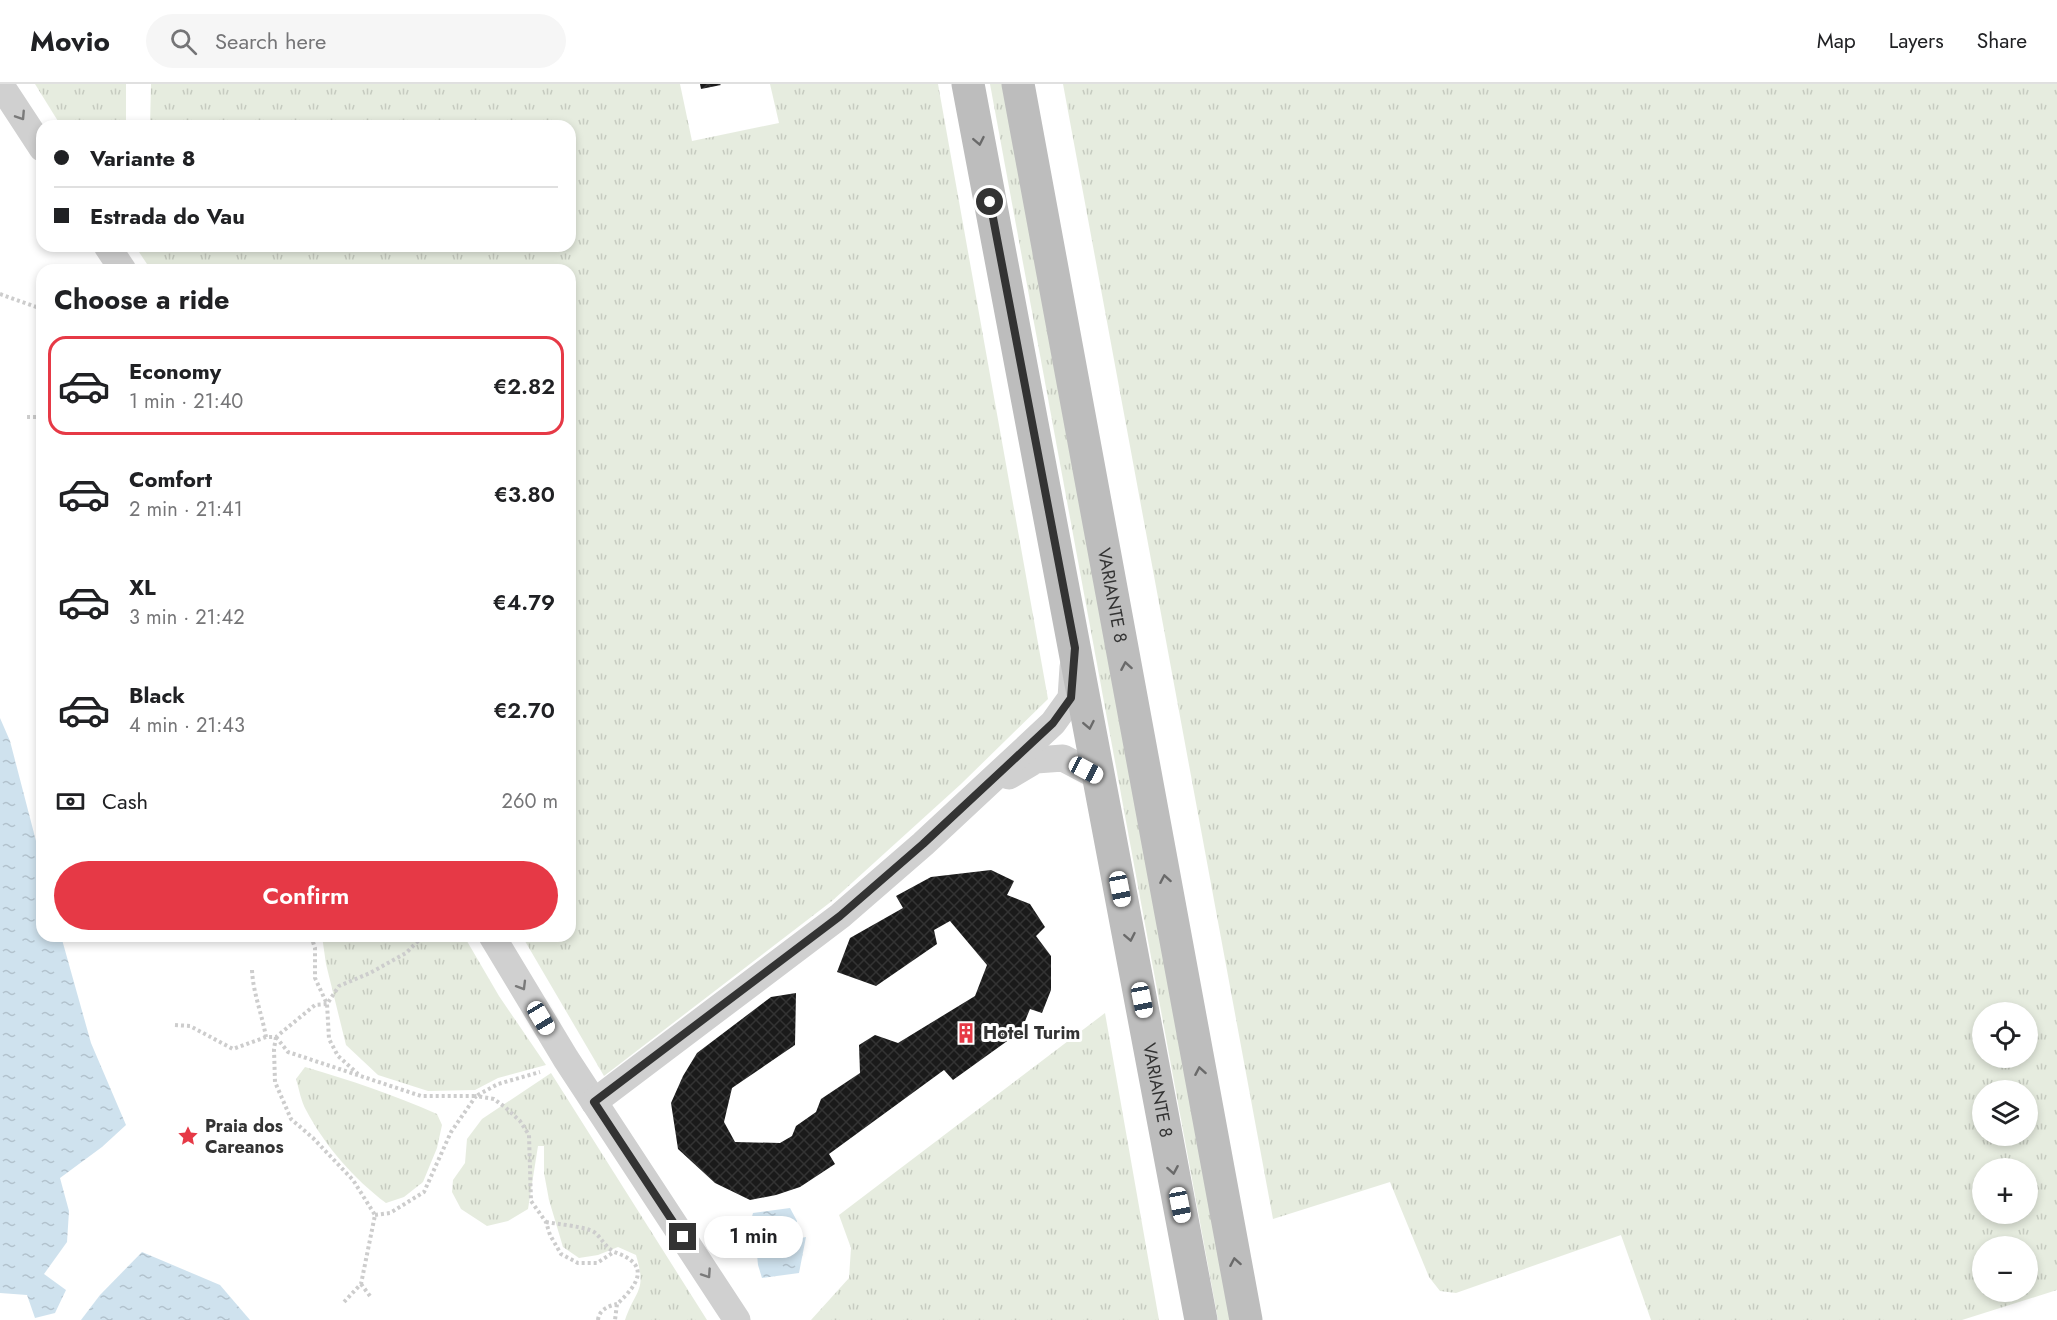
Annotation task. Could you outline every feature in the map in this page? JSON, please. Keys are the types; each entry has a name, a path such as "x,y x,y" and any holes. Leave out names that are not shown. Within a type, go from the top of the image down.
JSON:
{"main road":[{"name":"VARIANTE 8","path":"968,84 1201,1320"},
{"name":"VARIANTE 8","path":"1018,84 1246,1320"}],"street":[{"path":"0,84 36,139"},
{"path":"594,1102 840,916 923,844 1053,723 1071,698 1075,648"},
{"path":"970,799 1036,760 1063,758 1099,777"},
{"path":"496,942 594,1102 737,1320"}],"path":[{"path":"0,294 36,307"},
{"path":"27,417 36,417"},
{"path":"313,942 315,978 327,1004 329,1039 338,1056 360,1076"},
{"path":"327,1004 339,986 406,953 417,942"},
{"path":"252,970 253,988 261,1010 266,1037"},
{"path":"175,1025 190,1026 232,1049 266,1037 276,1037 315,1005 327,1004"},
{"path":"276,1037 288,1052 421,1096 476,1096 494,1099 520,1121 529,1135 531,1201 546,1222 550,1235 561,1254 578,1263 597,1263 614,1252"},
{"path":"276,1037 275,1082 291,1119 353,1180 375,1215 361,1284 344,1302"},
{"path":"375,1215 390,1214 424,1192 451,1132 476,1096 498,1084 543,1071"},
{"path":"546,1222 586,1228 596,1233 604,1246 629,1257 636,1265 637,1280 629,1292 617,1304 607,1306 598,1316 598,1320"},
{"path":"361,1284 370,1296"},
{"path":"615,1320 617,1304"}],"green space":[{"path":"35,84 126,84 126,120 57,120"},
{"path":"151,84 680,84 692,141 779,123 770,84 938,84 1048,699 961,784 832,901 604,1076 526,942 576,942 576,264 147,264 139,252 576,252 576,120 150,120"},
{"path":"990,84 1002,84 1231,1320 1218,1320"},
{"path":"1063,84 2057,84 2057,1290 2038,1296 2038,1236 1972,1236 1972,1302 2019,1302 1962,1320 1651,1320 1621,1235 1456,1293 1440,1291 1429,1277 1390,1182 1273,1219"},
{"path":"323,942 468,942 499,996 546,1065 498,1078 475,1090 428,1091 378,1075 346,1045"},
{"path":"1105,1013 1159,1320 811,1320 849,1278 851,1248 839,1215"},
{"path":"305,1067 372,1088 437,1114 442,1125 437,1148 423,1182 404,1197 386,1203 363,1183 331,1149 304,1106 296,1079"},
{"path":"551,1073 707,1320 625,1320 639,1289 640,1276 636,1255 618,1247 598,1255 579,1258 563,1247 549,1200 544,1173 544,1146 538,1146 528,1209 508,1221 487,1226 461,1209 452,1192 453,1180 465,1163 467,1139 482,1119"}],"water":[{"path":"0,718 10,741 36,841 36,942 63,942 91,1043 126,1125 102,1147 60,1178 69,1211 67,1242 44,1274 66,1290 55,1313 35,1318 27,1295 0,1293"},
{"path":"790,1208 797,1221 796,1239 806,1237 799,1273 762,1278 756,1244 744,1244 753,1213"},
{"path":"142,1252 220,1285 250,1320 81,1320 100,1295"}],"building":[{"path":"700,84 720,84 721,85 701,89"},
{"name":"Hotel Turim","path":"991,870 1014,881 1007,895 1030,904 1045,927 1036,936 1051,956 1051,990 1042,1013 1030,1009 1021,1031 953,1080 944,1070 829,1154 835,1164 800,1187 750,1200 715,1183 678,1149 671,1103 683,1076 697,1053 771,997 796,993 795,1045 732,1088 724,1122 735,1142 780,1143 792,1136 796,1126 816,1112 821,1099 860,1073 859,1045 875,1035 898,1043 975,996 987,965 950,921 934,930 937,944 876,986 837,972 850,938 903,908 896,896 931,877"}],"place":[{"name":"Hotel Turim","path":"966,1033"},
{"name":"Praia dos Careanos","path":"188,1136"}],"route":[{"path":"683,1237 594,1102 840,916 923,844 1053,723 1071,698 1075,648 990,202"}]}
